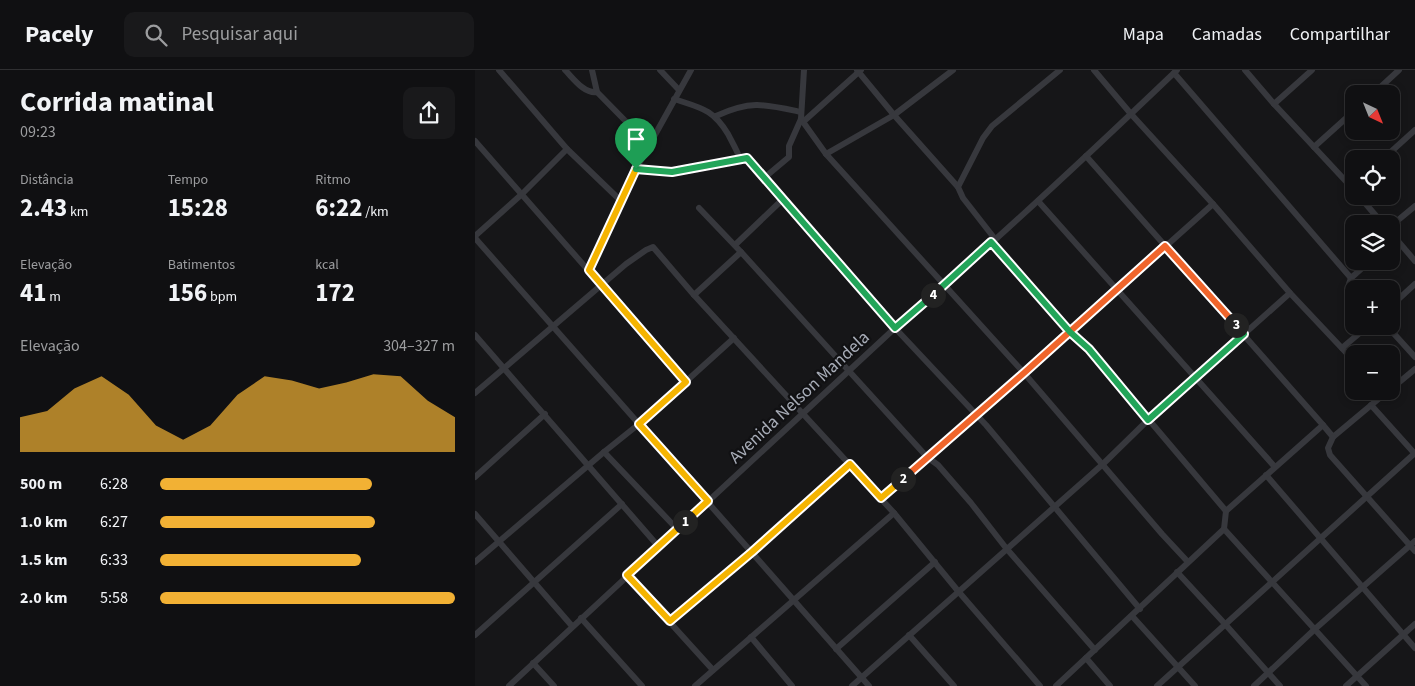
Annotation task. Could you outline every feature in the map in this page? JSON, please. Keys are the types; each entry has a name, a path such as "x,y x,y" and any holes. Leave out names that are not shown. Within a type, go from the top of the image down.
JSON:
{"street":[{"path":"499,70 567,149 621,201"},
{"path":"565,70 588,91 597,92"},
{"path":"592,70 597,92 649,145"},
{"path":"660,70 679,90"},
{"path":"589,270 636,169 691,70"},
{"path":"764,178 789,157 791,141 801,118 804,70"},
{"path":"827,154 894,115 953,70"},
{"path":"958,186 983,138 992,126 1060,70"},
{"path":"1094,70 1290,293 1343,348 1358,335"},
{"path":"1245,70 1273,104 1345,179"},
{"path":"1273,104 1312,70"},
{"path":"1383,85 1399,70"},
{"path":"801,118 859,71 894,115 958,186 963,198 993,241 1070,332 1089,349 1226,512"},
{"path":"1175,72 1351,278 1360,270"},
{"name":"Avenida Nelson Mandela","path":"509,686 895,328 1038,201 1175,72"},
{"path":"674,99 703,109 716,116 737,150 740,159"},
{"path":"716,116 732,109 753,104 801,118 827,154 1024,373 1188,562"},
{"path":"1314,147 1345,119"},
{"path":"1393,150 1415,130"},
{"path":"475,141 686,382"},
{"path":"567,149 475,237 869,686"},
{"path":"1086,156 1333,437"},
{"path":"636,169 672,172 740,159 747,158 750,160 782,200 895,328 976,415 1140,608"},
{"path":"735,246 782,200"},
{"path":"1038,201 1275,467"},
{"path":"881,498 1213,204"},
{"path":"1367,205 1375,215"},
{"path":"1400,218 1415,206"},
{"path":"699,208 927,457 938,465 971,502 1006,548 1095,650"},
{"path":"1400,245 1415,261"},
{"path":"475,393 602,285 646,250 653,247 694,295 881,498 1040,686"},
{"path":"694,295 741,252"},
{"path":"1400,298 1415,284"},
{"path":"853,686 1006,548 1103,464 1148,420 1290,293"},
{"path":"475,335 658,546"},
{"path":"1395,335 1415,357"},
{"path":"475,562 639,424 734,338"},
{"path":"1400,381 1415,370"},
{"path":"1377,400 1333,437 1328,448 1330,456 1412,543 1415,551"},
{"path":"1157,686 1415,454 1371,405"},
{"path":"475,477 545,414"},
{"path":"1056,686 1224,529 1226,512 1323,425"},
{"path":"604,452 677,529"},
{"path":"670,621 752,552 850,464"},
{"path":"1266,475 1415,648"},
{"path":"475,635 622,504"},
{"path":"695,686 894,513"},
{"path":"475,514 573,626"},
{"path":"1224,529 1366,686"},
{"path":"1254,686 1412,543"},
{"path":"836,649 935,562"},
{"path":"1177,572 1280,686"},
{"path":"627,575 713,670"},
{"path":"1132,616 1195,686"},
{"path":"581,618 642,686"},
{"path":"1346,686 1415,624"},
{"path":"909,635 954,686"},
{"path":"751,637 792,686"},
{"path":"1086,658 1110,686"},
{"path":"533,663 554,686"}],"route":[{"path":"636,169 589,270 686,382 639,424 708,501 627,575 670,621 752,552 850,464 881,498 1024,373 1070,332 1117,288 1165,246 1244,334 1148,420 1089,349 1079,338 1070,332 991,242 895,328 747,158 744,157 672,172 636,169"}]}
